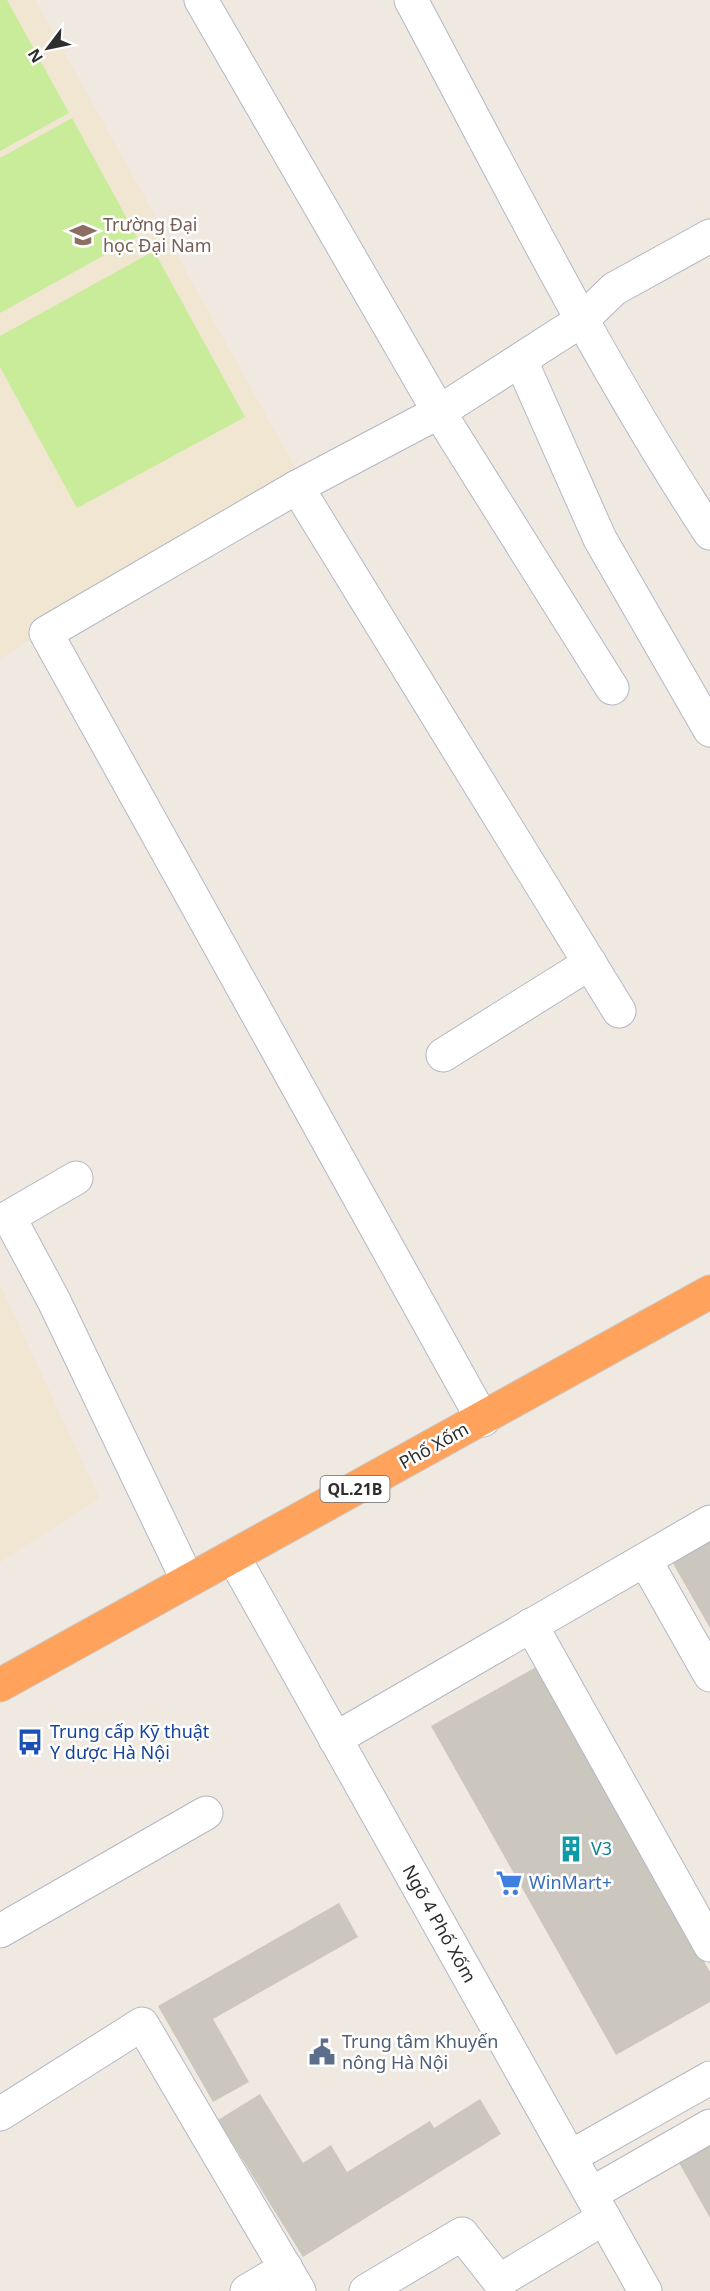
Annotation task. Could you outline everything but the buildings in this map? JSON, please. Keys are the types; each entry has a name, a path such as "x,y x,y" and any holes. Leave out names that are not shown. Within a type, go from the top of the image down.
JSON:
{"highway":[{"name":"Phố Xốm","path":"0,1684 483,1420 710,1292"}],"lane":[{"path":"201,0 439,412 612,688"},
{"path":"411,0 640,424 710,532"},
{"path":"483,1420 46,633 297,487 439,412 582,320 614,289 710,236"},
{"path":"521,361 600,539 710,730"},
{"path":"297,487 619,1011"},
{"path":"443,1055 590,963"},
{"path":"76,1178 9,1217 54,1301 188,1581"},
{"path":"336,1739 710,1522"},
{"name":"Ngõ 4 Phố Xốm","path":"233,1556 645,2291"},
{"path":"645,1560 710,1675"},
{"path":"531,1625 710,1945"},
{"path":"0,1931 206,1812"},
{"path":"0,2114 142,2024 293,2280 247,2291"},
{"path":"570,2157 710,2078"},
{"path":"366,2291 462,2234 502,2286 597,2206 710,2126"}],"shaded area":[{"name":"Trường Đại học Đại Nam","path":"0,0 35,0 297,471 0,659"},
{"path":"0,1285 99,1498 0,1562"}],"green space":[{"path":"0,0 7,0 69,113 0,151"},
{"path":"72,118 137,237 0,313 0,158"},
{"path":"154,251 245,417 77,508 0,367 0,336"}],"place":[{"name":"Trường Đại học Đại Nam","path":"83,235"},
{"name":"Trung cấp Kỹ thuật Y dược Hà Nội","path":"30,1742"},
{"name":"V3","path":"571,1849"},
{"name":"WinMart+","path":"509,1883"},
{"name":"Trung tâm Khuyến nông Hà Nội","path":"322,2052"}]}
